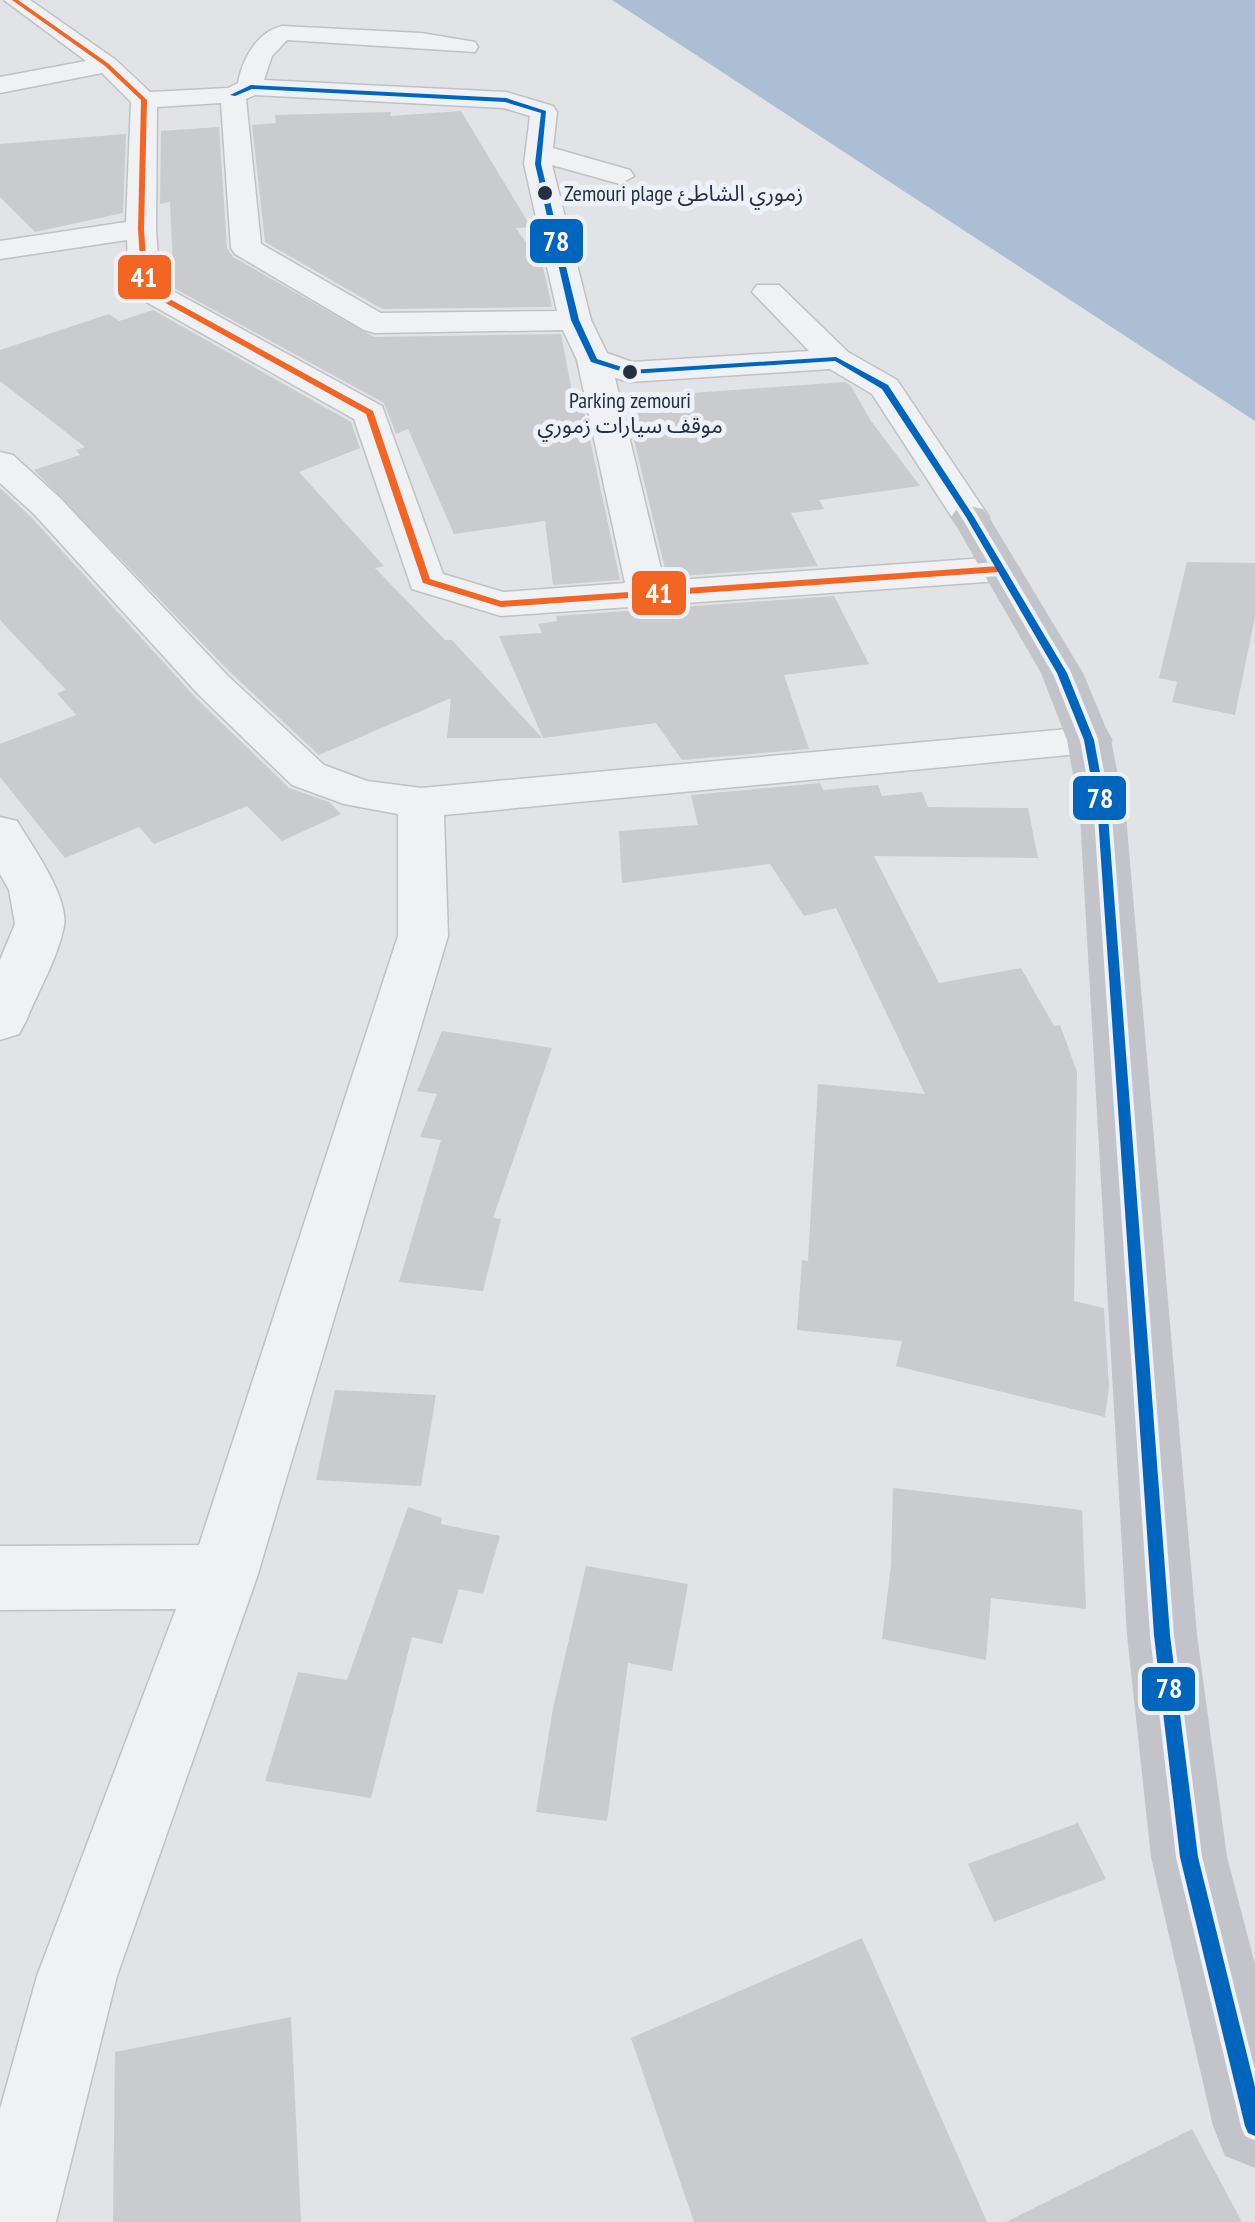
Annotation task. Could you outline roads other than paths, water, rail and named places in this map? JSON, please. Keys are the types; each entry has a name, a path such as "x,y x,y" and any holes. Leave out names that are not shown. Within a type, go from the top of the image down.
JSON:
{"main road":[{"path":"970,517 1062,673 1090,740 1103,816 1162,1635 1189,1857 1244,2095 1255,2126"}],"street":[{"path":"15,0 106,65 144,100 242,91 506,100 529,104 544,112 538,164 574,320 594,360 647,594"},
{"path":"466,48 422,40 282,33 272,38 242,91 246,248 375,323 574,320"},
{"path":"0,85 106,65"},
{"path":"144,100 141,229 146,288 370,413 426,581 501,604 1000,570"},
{"path":"540,153 620,176"},
{"path":"0,250 141,229"},
{"path":"768,292 836,359 884,387 970,517"},
{"path":"594,360 630,372 836,359"},
{"path":"1,465 46,506 213,685 308,775 360,794 421,803 1090,740"},
{"path":"12,2222 77,1976 223,1577 423,936 421,803"},
{"path":"0,832 33,890 40,924 0,1021"},
{"path":"0,1578 223,1577"}],"water":[{"path":"612,0 1255,0 1255,421"}],"place":[{"name":"Zemouri plage زموري الشاطئ","path":"545,193"},
{"name":"Parking zemouri موقف سيارات زموري","path":"630,372"}]}
